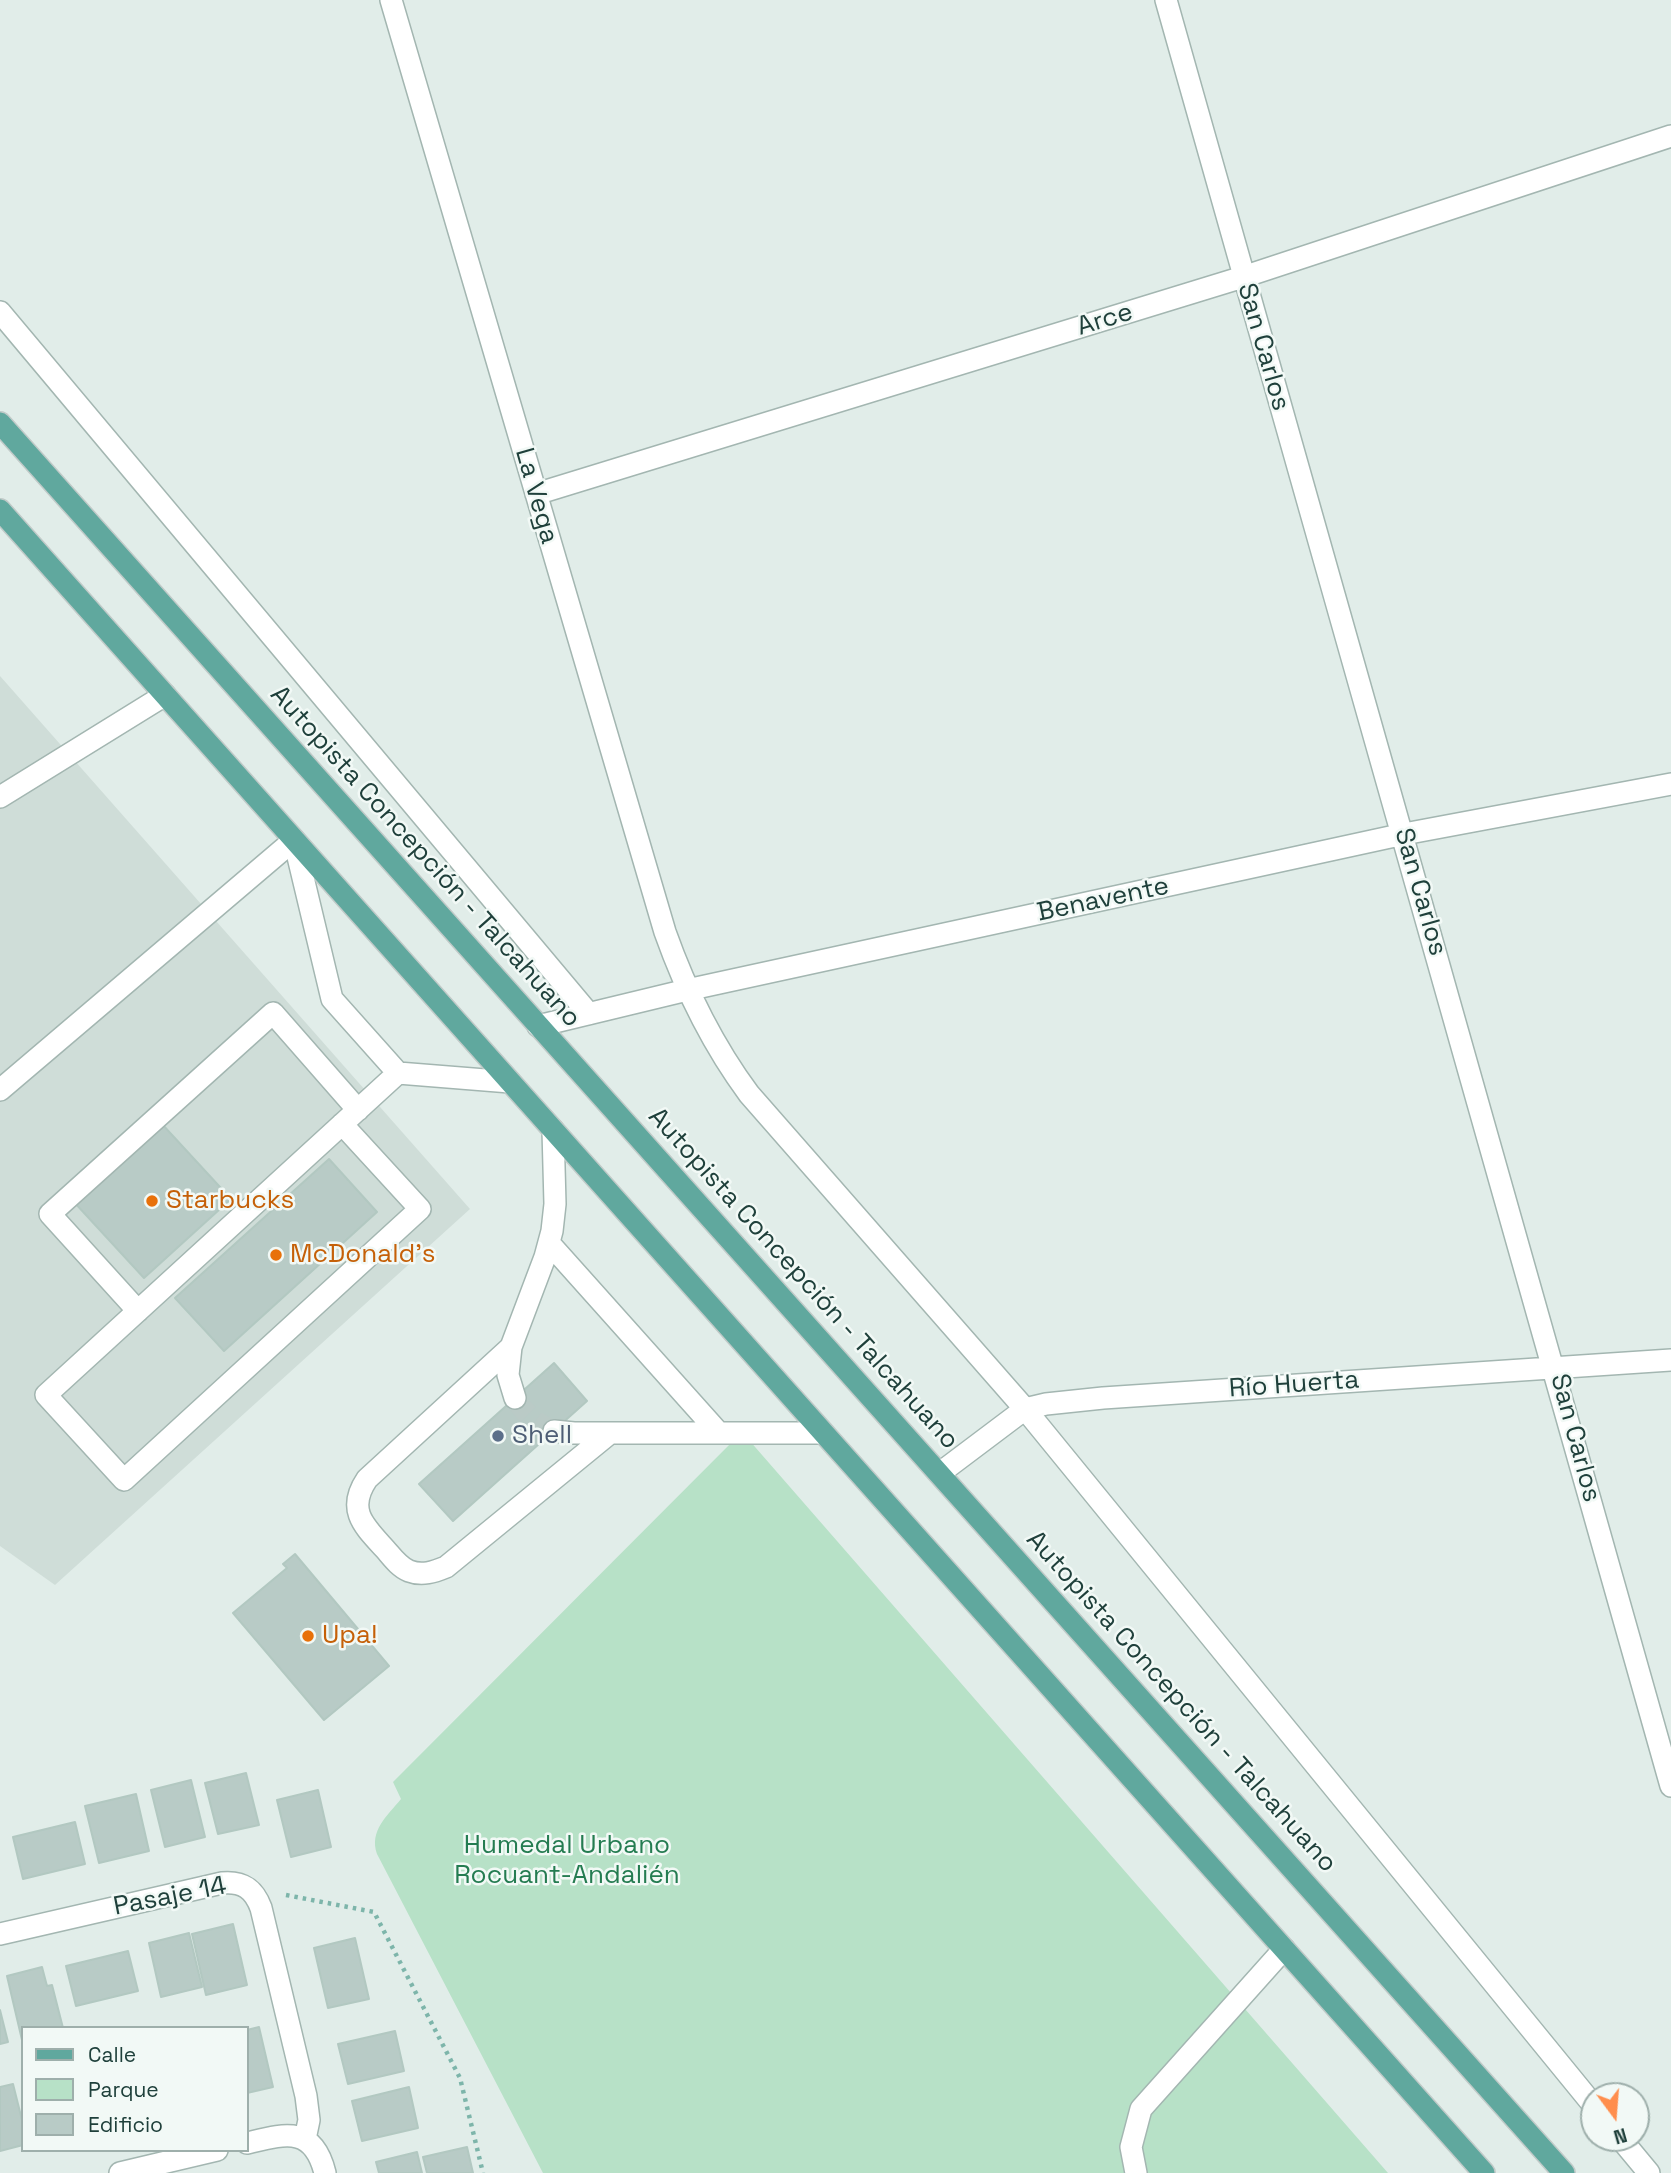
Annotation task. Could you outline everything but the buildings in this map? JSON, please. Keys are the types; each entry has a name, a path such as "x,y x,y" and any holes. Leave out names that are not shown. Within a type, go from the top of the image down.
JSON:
{"main road":[{"name":"Autopista Concepción - Talcahuano","path":"0,423 1564,2173"},
{"path":"0,510 1484,2173"}],"street":[{"name":"La Vega","path":"391,0 665,932 687,990 722,1057 749,1094 1025,1409 1580,2089"},
{"name":"San Carlos","path":"1166,0 1556,1368 1671,1786"},
{"name":"Arce","path":"536,494 1243,277 1671,136"},
{"path":"0,312 589,1013"},
{"path":"0,797 165,695"},
{"name":"Benavente","path":"538,1026 687,990 1404,834 1671,784"},
{"path":"0,1090 294,840 332,999 398,1073 510,1082"},
{"path":"138,1311 50,1214 273,1013 358,1110"},
{"path":"342,1124 420,1209 124,1480 46,1395 342,1124 358,1110 398,1073"},
{"path":"515,1398 508,1375 511,1347 549,1243 555,1204 553,1130"},
{"path":"549,1243 718,1432"},
{"path":"511,1347 367,1479 360,1489 357,1499 358,1512 363,1524 397,1563 408,1571 420,1574 446,1567 610,1433"},
{"name":"Río Huerta","path":"940,1473 1025,1409 1046,1404 1671,1360"},
{"path":"554,1431 822,1433"},
{"name":"Pasaje 14","path":"0,1934 222,1883 235,1882 248,1887 257,1896 261,1908 306,2096 309,2120 305,2139"},
{"path":"1136,2173 1131,2147 1141,2109 1284,1950"},
{"path":"248,2143 286,2135 305,2139 320,2154 325,2173"},
{"path":"120,2173 209,2152"},
{"path":"1632,2152 1649,2173"}],"path":[{"path":"248,1887 374,1912 460,2078 483,2173"}],"shaded area":[{"path":"0,676 470,1209 55,1585 0,1546"}],"green space":[{"name":"Humedal Urbano Rocuant-Andalién","path":"742,1432 1388,2173 543,2173 377,1854 375,1838 385,1818 401,1799 393,1782"}],"tunnel":[{"path":"515,1398 531,1418 554,1431"}],"place":[{"name":"Starbucks","path":"152,1201"},
{"name":"McDonald's","path":"276,1255"},
{"name":"Shell","path":"498,1436"},
{"name":"Upa!","path":"308,1636"}]}
